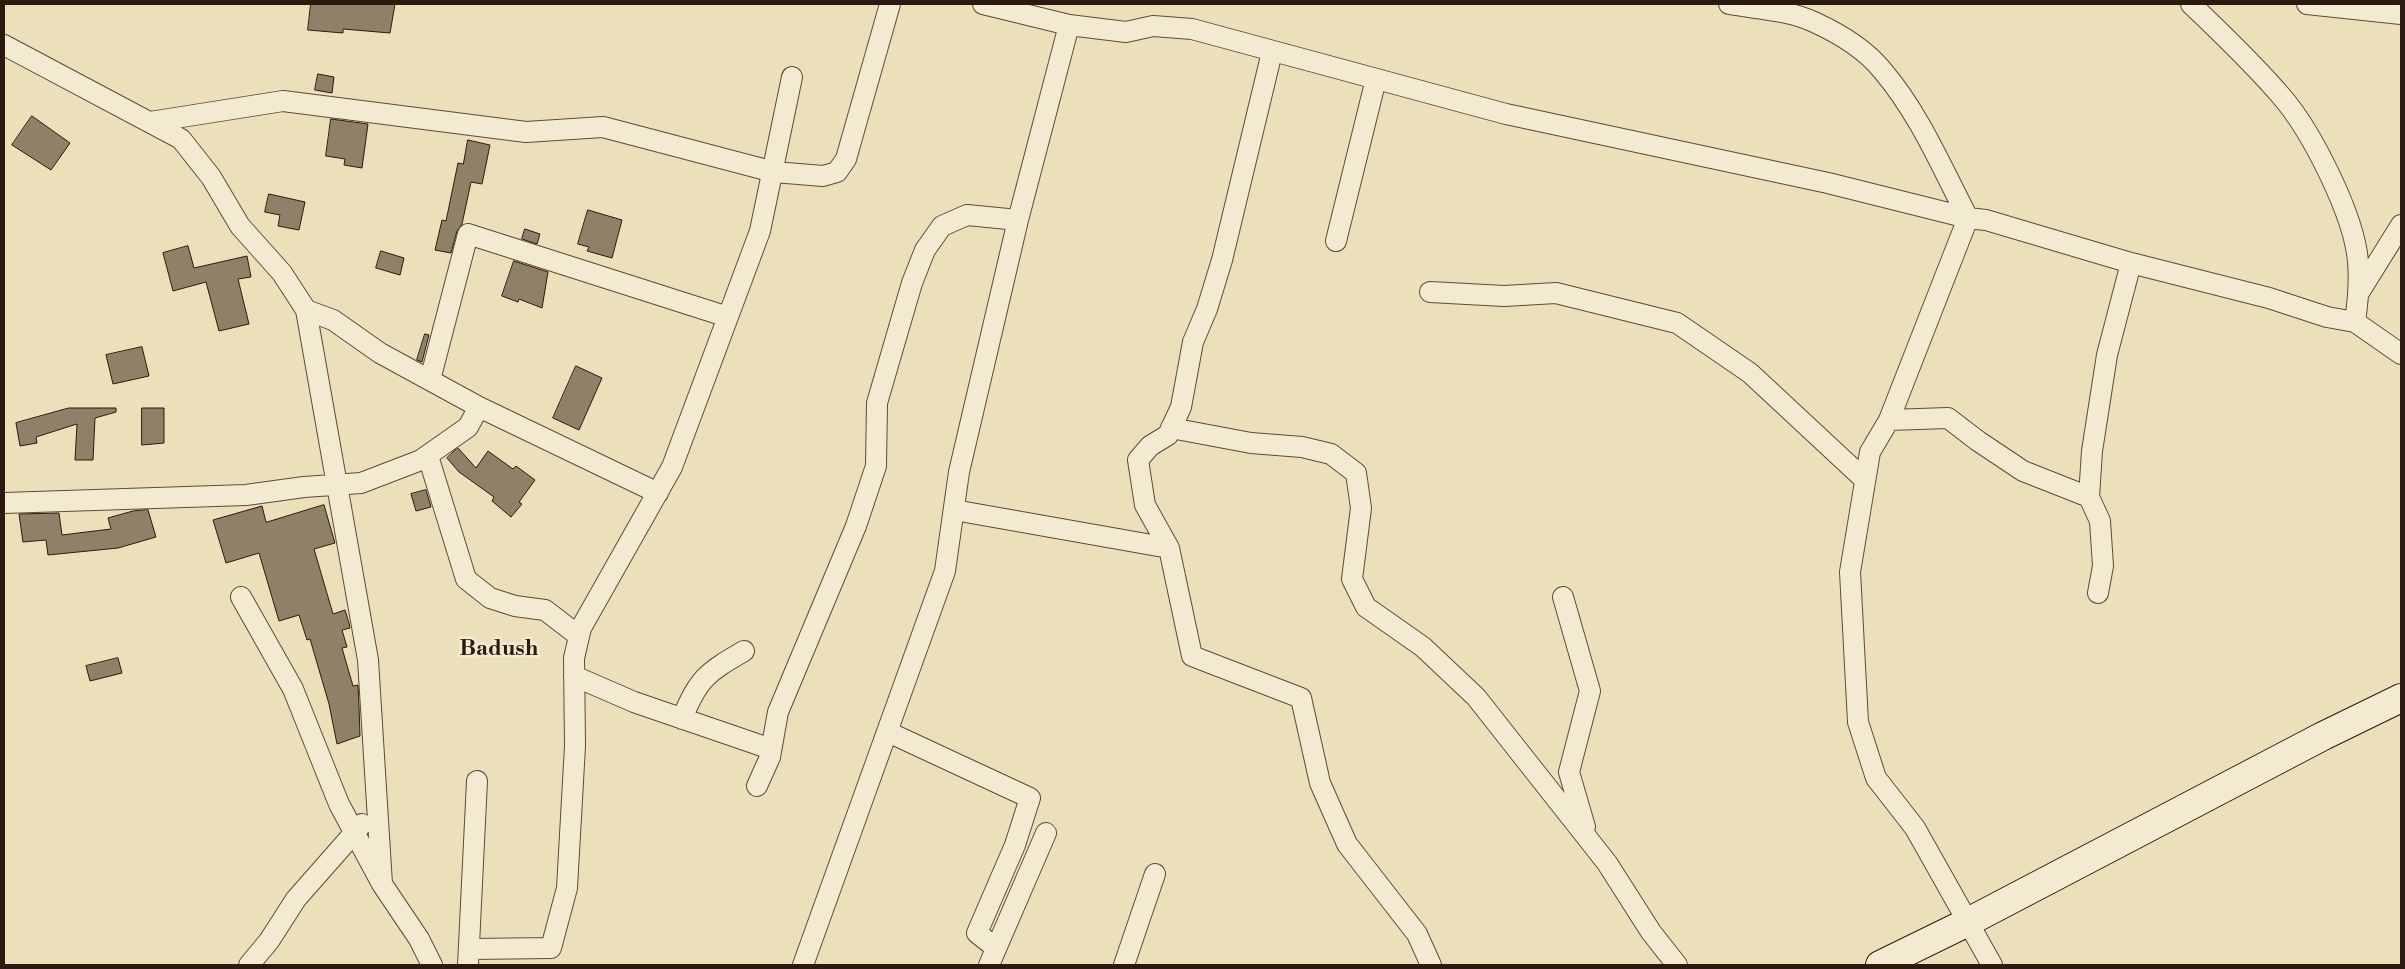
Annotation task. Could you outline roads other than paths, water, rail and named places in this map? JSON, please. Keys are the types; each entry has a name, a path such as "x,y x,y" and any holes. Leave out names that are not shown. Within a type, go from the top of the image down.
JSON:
{"street":[{"path":"150,122 283,100 526,132 603,127 774,172 823,176 837,172 846,159 890,4"},
{"path":"983,4 1069,25 1126,32 1152,26 1192,29 1506,114 1828,183 1968,218 1986,220 2131,263 2269,298 2327,317 2354,322 2401,354"},
{"path":"1729,4 1776,11 1813,21 1853,44 1882,69 1912,112 1968,218 1889,420 1870,452 1850,572 1858,722 1876,778 1915,828 1992,965"},
{"path":"2191,4 2241,52 2283,98 2317,150 2343,206 2358,259 2360,291 2354,322"},
{"path":"2307,4 2401,14"},
{"path":"803,965 945,570 959,472 1018,220 1069,25"},
{"path":"4,45 181,139 211,177 240,226 282,273 306,310 368,660 382,884"},
{"path":"1272,52 1222,260 1207,308 1193,342 1181,407 1168,435 1150,446 1138,460 1144,505 1169,548 1192,656 1301,698 1320,783 1347,844 1417,934 1432,965"},
{"path":"477,781 469,957 552,948 567,888 574,755 574,658 581,628 672,468 760,231 774,172 792,77"},
{"path":"1336,241 1376,79"},
{"path":"757,786 771,749 778,712 856,526 876,466 878,402 912,283 925,250 942,226 967,214 1018,220"},
{"path":"2360,291 2401,225"},
{"path":"430,380 468,234 728,317"},
{"path":"2098,593 2103,566 2100,521 2089,498 2092,451 2107,355 2131,263"},
{"path":"1430,292 1504,296 1556,293 1678,323 1750,373 1866,480"},
{"path":"306,310 333,320 380,353 479,407 658,494"},
{"path":"4,503 246,495 304,486 362,483 428,456 468,427 479,407"},
{"path":"1889,420 1948,418 2023,471 2089,498"},
{"path":"1171,428 1251,443 1302,447 1331,454 1356,473 1361,508 1352,578 1366,607 1423,647 1476,697 1588,837 1607,863 1650,932 1678,965"},
{"path":"428,456 466,579 490,598 515,606 545,610 579,636"},
{"path":"954,510 1169,548"},
{"path":"241,597 293,689 339,804 382,884 419,939 432,965"},
{"path":"1563,598 1590,691 1569,772 1588,837"},
{"path":"682,719 691,695 710,671 744,651"},
{"path":"574,676 634,702 771,749"},
{"path":"1880,965 1968,922 2323,736 2401,698"},
{"path":"888,732 1030,798 1015,845 977,933 992,957"},
{"path":"248,965 269,941 296,899 377,808"},
{"path":"992,957 1046,833"},
{"path":"1124,965 1155,874"}],"district":[{"name":"Badush","path":"499,650"}]}
